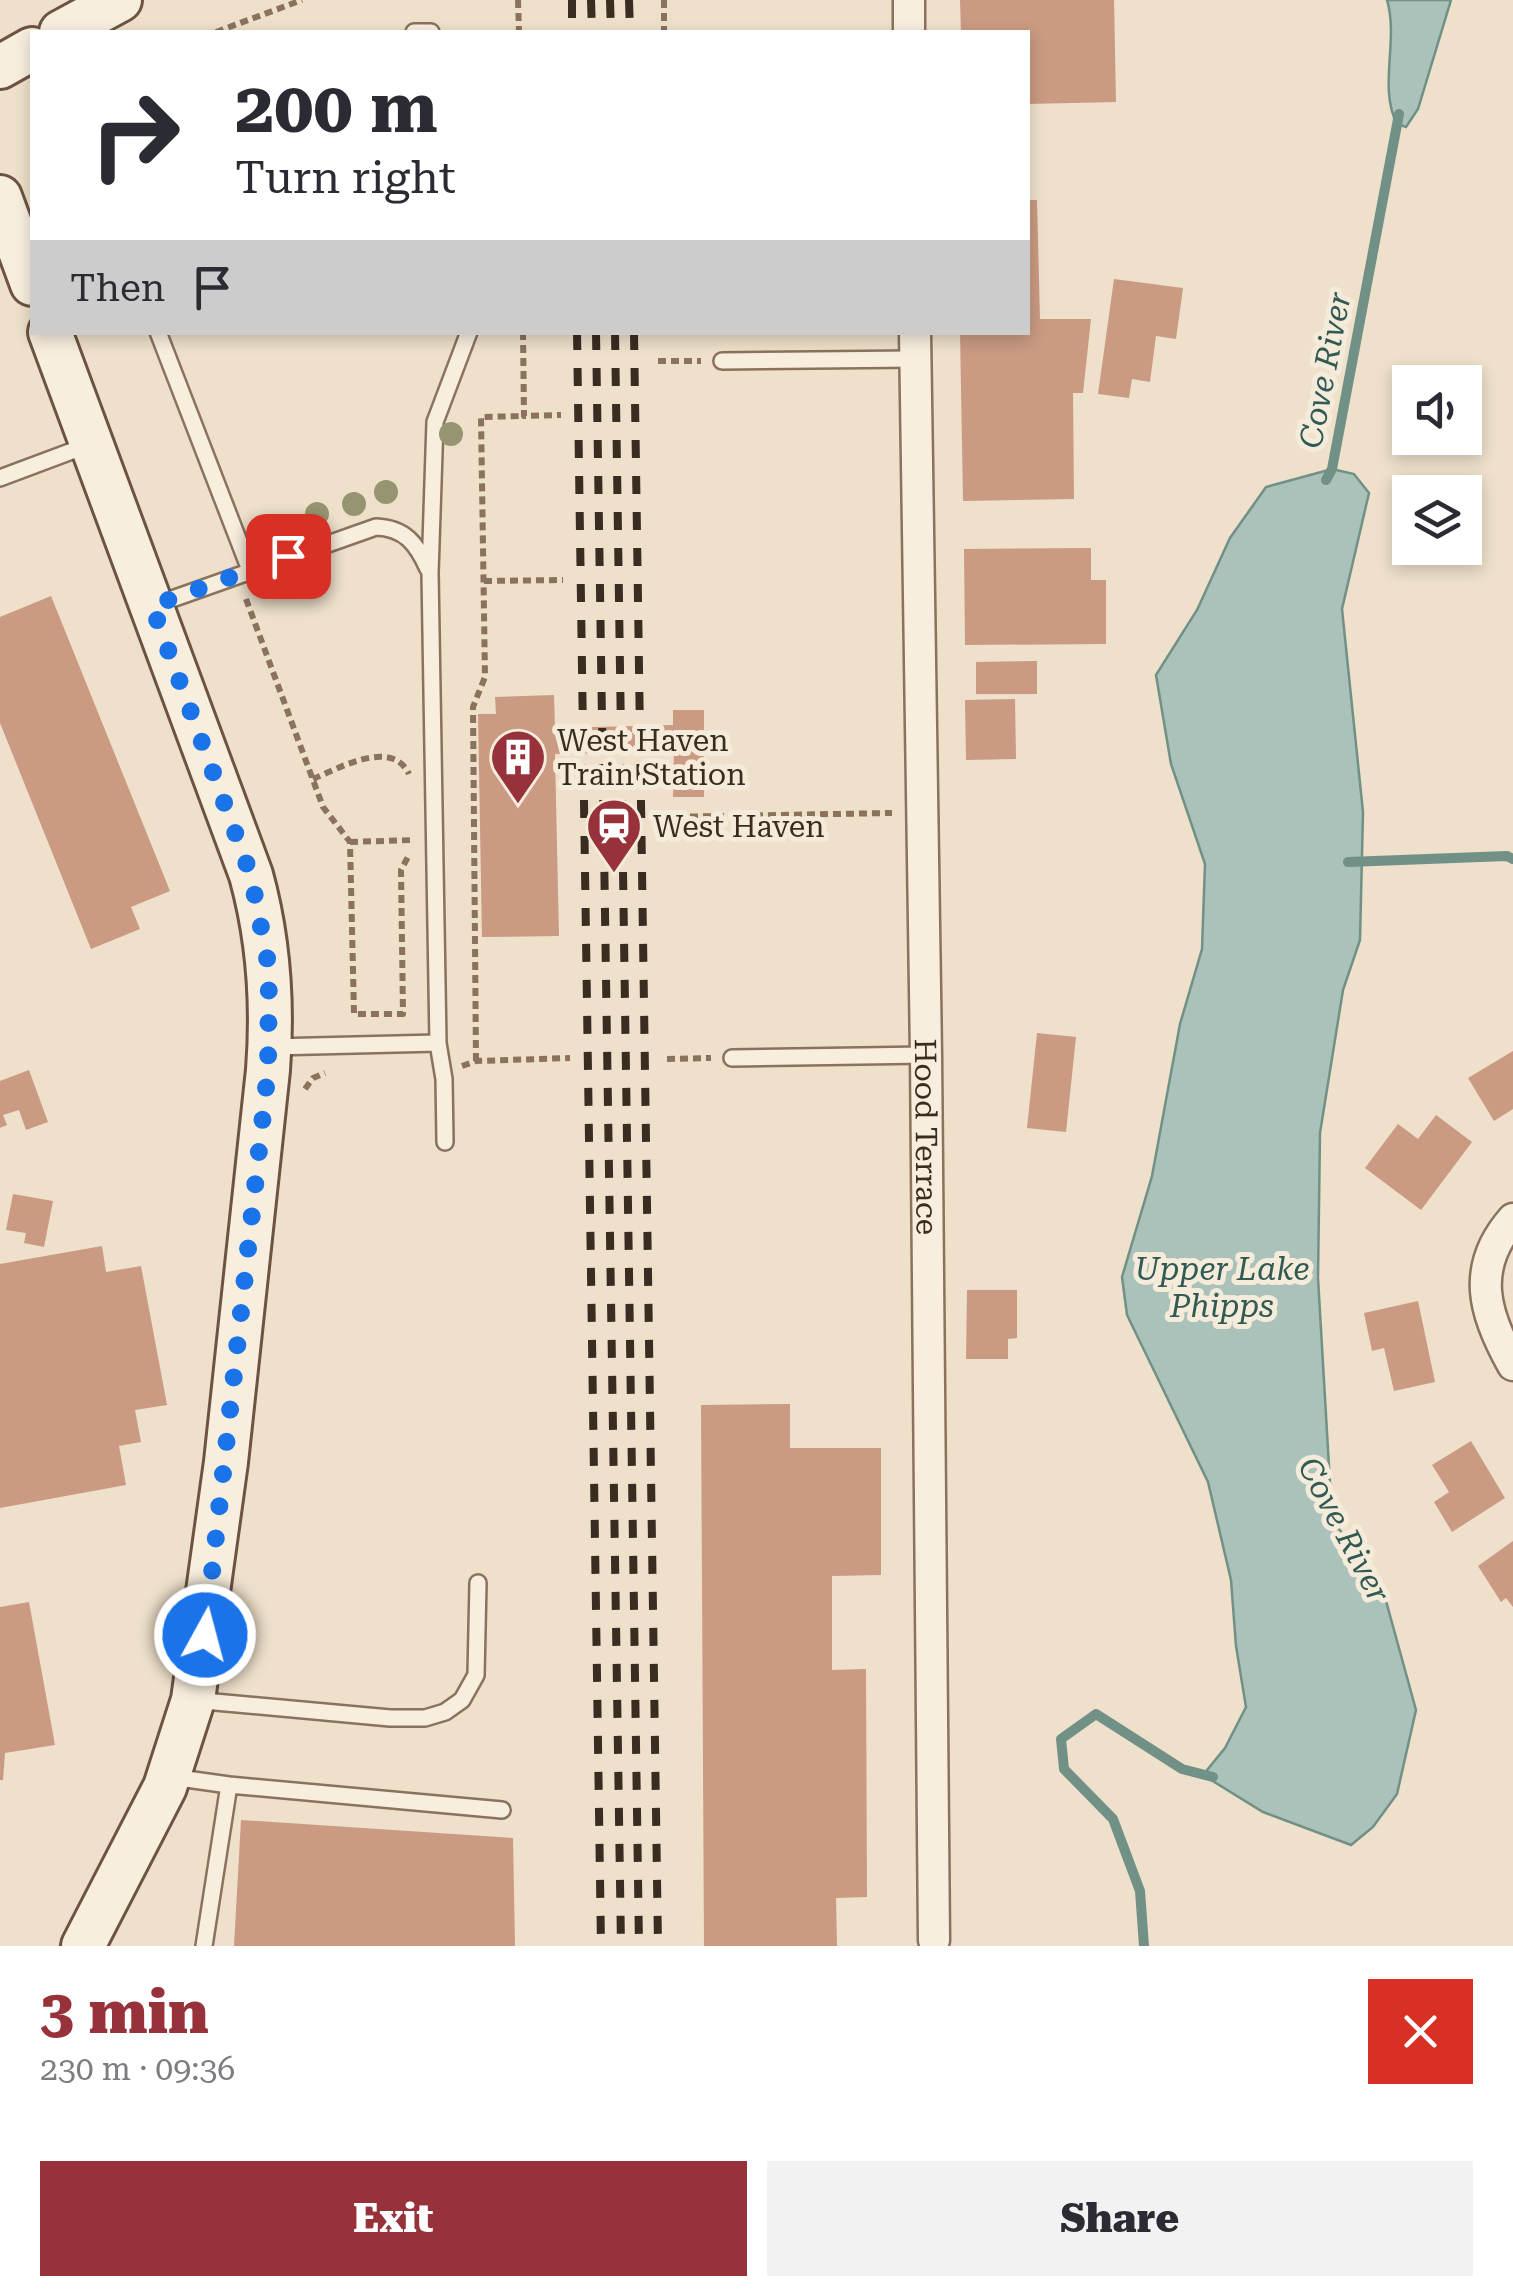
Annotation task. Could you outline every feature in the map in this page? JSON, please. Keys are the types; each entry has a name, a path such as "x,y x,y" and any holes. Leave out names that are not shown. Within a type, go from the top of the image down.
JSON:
{"street":[{"path":"66,30 120,0"},
{"path":"908,0 909,30"},
{"path":"0,67 30,50"},
{"path":"0,197 30,279"},
{"path":"51,335 254,888 269,968 270,1047 226,1462 194,1700 168,1777 83,1946"},
{"name":"Hood Terrace","path":"915,346 934,1940"},
{"path":"1513,1218 1490,1259 1486,1293 1492,1328 1513,1364"}],"lane":[{"path":"159,335 250,570"},
{"path":"445,1142 444,1079 438,1043 430,572 435,422 468,335"},
{"path":"722,361 915,346"},
{"path":"0,478 92,444"},
{"path":"152,606 363,530 385,528 410,538 430,572"},
{"path":"270,1047 438,1043"},
{"path":"732,1058 926,1055"},
{"path":"194,1700 248,1708 390,1718 436,1716 462,1700 476,1675 478,1583"},
{"path":"168,1777 502,1810"},
{"path":"204,1946 229,1785"}],"path":[{"path":"518,0 518,30"},
{"path":"664,0 664,30"},
{"path":"221,30 296,1"},
{"path":"523,335 524,416"},
{"path":"658,361 722,361"},
{"path":"476,1061 472,708 485,677 481,417 561,415"},
{"path":"484,581 564,580"},
{"path":"246,599 322,807 350,842 354,1014 403,1014 401,870 414,840 411,824"},
{"path":"312,779 358,759 396,758 404,764 410,790"},
{"path":"664,817 898,813"},
{"path":"454,839 474,839"},
{"path":"350,842 414,840"},
{"path":"457,1068 476,1061 570,1058"},
{"path":"667,1059 732,1058"},
{"path":"303,1101 313,1078 322,1073 342,1072"}],"water":[{"path":"1387,0 1451,0 1418,109 1406,127 1397,124 1389,95 1391,31"},
{"name":"Upper Lake Phipps","path":"1332,469 1354,474 1369,493 1342,609 1363,812 1360,940 1343,990 1320,1133 1318,1278 1332,1518 1386,1601 1416,1710 1397,1794 1373,1827 1351,1845 1263,1812 1203,1775 1225,1748 1246,1707 1231,1580 1208,1482 1127,1315 1122,1277 1152,1176 1180,1024 1202,949 1205,864 1171,764 1156,675 1197,610 1230,538 1266,487"}],"building":[{"path":"960,0 1114,0 1116,102 1030,104 1030,30 961,30"},
{"path":"1030,200 1037,200 1040,319 1091,319 1083,393 1073,393 1074,499 963,501 960,335 1030,335"},
{"path":"1114,279 1183,288 1176,339 1156,336 1150,382 1132,379 1129,398 1098,394"},
{"path":"1091,548 1091,580 1106,580 1106,644 965,645 964,549"},
{"path":"51,596 170,891 131,907 140,929 91,949 0,723 0,617"},
{"path":"1037,661 1037,694 976,694 976,662"},
{"name":"West Haven Train Station","path":"554,695 555,728 673,725 673,710 704,710 704,797 673,797 674,752 555,754 559,936 482,937 478,714 496,714 495,697"},
{"path":"1015,699 1016,759 966,760 965,700"},
{"path":"1037,1033 1076,1037 1066,1132 1027,1128"},
{"path":"1513,1051 1513,1109 1494,1121 1468,1078"},
{"path":"29,1070 48,1122 26,1130 19,1110 3,1115 7,1125 0,1128 0,1081"},
{"path":"1436,1115 1472,1142 1421,1210 1365,1168 1398,1124 1418,1139"},
{"path":"13,1194 53,1201 44,1247 24,1243 26,1233 6,1230"},
{"path":"102,1246 106,1272 141,1266 167,1405 135,1410 141,1442 119,1446 126,1485 0,1508 0,1264"},
{"path":"967,1290 1017,1290 1017,1338 1008,1339 1008,1359 966,1359"},
{"path":"1418,1301 1435,1382 1394,1391 1384,1348 1372,1351 1364,1313"},
{"path":"790,1404 790,1448 881,1448 881,1575 832,1576 832,1670 866,1669 867,1897 836,1898 837,1946 704,1946 701,1405"},
{"path":"1471,1441 1505,1498 1452,1532 1434,1502 1449,1492 1432,1465"},
{"path":"1513,1541 1513,1607 1506,1598 1501,1602 1478,1566"},
{"path":"29,1602 55,1745 5,1753 0,1780 0,1607"},
{"path":"241,1820 513,1838 515,1946 234,1946"}],"waterway":[{"name":"Cove River","path":"1326,480 1332,469 1399,114"},
{"name":"Cove River","path":"1348,862 1507,856 1513,859"},
{"name":"Cove River","path":"1144,1946 1140,1891 1113,1819 1064,1769 1061,1739 1096,1714 1182,1769 1213,1777"}],"railway":[{"path":"572,0 572,30"},
{"path":"591,0 592,30"},
{"path":"610,0 611,30"},
{"path":"629,0 630,30"},
{"path":"577,335 601,1946"},
{"path":"596,335 621,1946"},
{"path":"615,335 639,1946"},
{"path":"634,335 658,1946"}],"place":[{"name":"West Haven Train Station","path":"518,806"},
{"name":"West Haven","path":"614,875"}],"route":[{"path":"205,1635 268,1070 269,968 251,876 152,606 288,556"}]}
